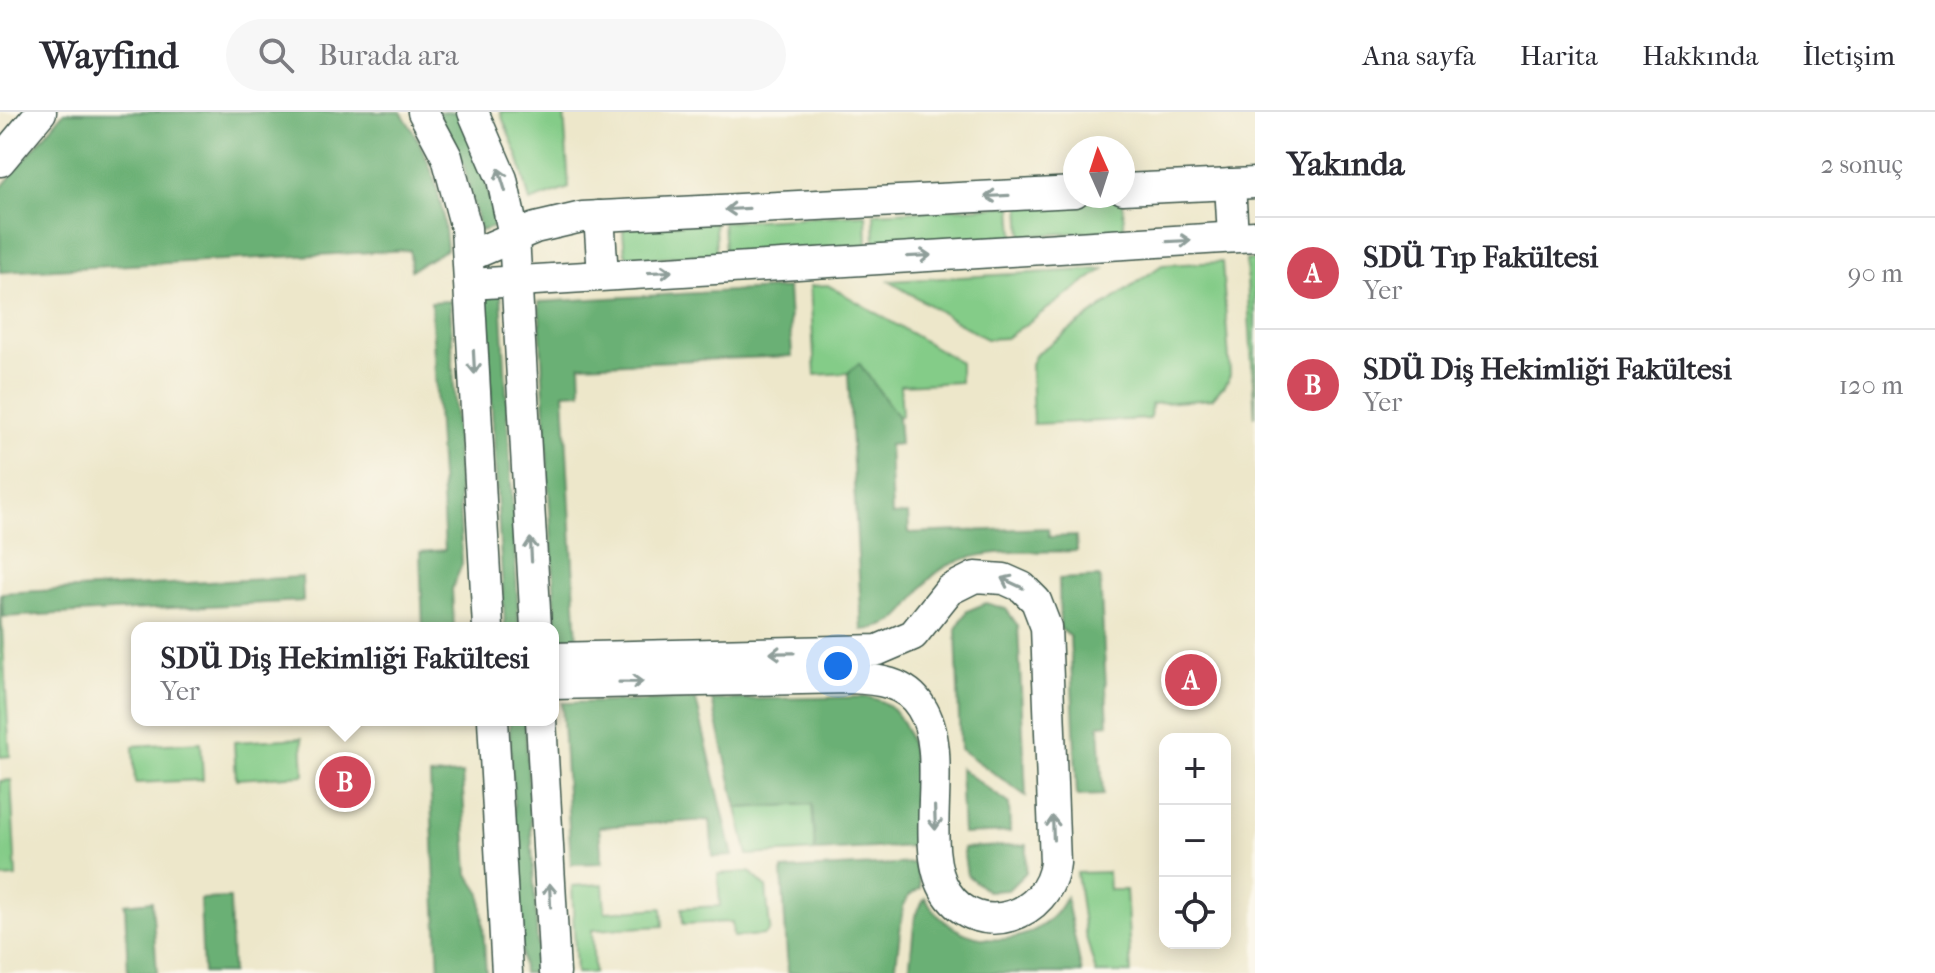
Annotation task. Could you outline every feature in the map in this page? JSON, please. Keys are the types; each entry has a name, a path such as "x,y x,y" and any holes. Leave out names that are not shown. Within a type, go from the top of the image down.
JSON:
{"street":[{"path":"0,161 41,112"},
{"path":"423,112 441,144 457,185 469,270 488,622"},
{"path":"473,112 502,179 514,236 536,622"},
{"path":"469,270 516,281 1244,237 1242,183 1135,188"},
{"path":"469,270 514,236 563,221 599,216 1063,193"},
{"path":"599,216 603,275"},
{"path":"559,658 856,651 896,645 920,629 949,590 975,577 994,577 1013,582 1029,593 1040,609 1046,627 1055,863 1047,890 1026,911 1008,918 979,917 954,902 943,886 937,858 931,730 921,706 901,688 881,680 850,678 559,684"},
{"path":"896,645 895,665 901,688"},
{"path":"493,726 507,973"},
{"path":"541,726 555,973"}],"green space":[{"path":"64,112 401,112 434,178 447,249 411,270 410,250 0,272 0,189"},
{"path":"437,112 458,112 481,162 495,223 492,228 480,231 463,163"},
{"path":"500,112 564,112 569,188 530,202 519,159"},
{"path":"1063,202 1063,208 1123,208 1124,230 1022,236 1020,205"},
{"path":"1012,206 1014,237 875,245 874,213"},
{"path":"866,214 867,245 725,254 723,222"},
{"path":"715,222 716,254 630,259 625,253 623,231 627,227"},
{"path":"1246,260 1255,260 1255,417"},
{"path":"1222,262 1230,374 1228,381 1212,399 1151,404 1150,419 1033,424 1031,364 1036,354 1162,265"},
{"path":"1104,269 1006,338 986,339 889,281"},
{"path":"828,285 960,362 960,382 900,385 902,415 898,417 859,364 848,373 815,375 810,286"},
{"path":"788,288 792,356 580,365 581,392 564,393 577,641 559,642 559,622 556,622 539,302"},
{"path":"501,293 519,622 505,622 485,294"},
{"path":"450,301 462,564 452,589 454,622 423,622 420,552 445,550 431,302"},
{"path":"859,363 898,417 900,444 889,445 892,515 908,514 909,533 1048,528 1049,537 1076,536 1077,551 994,553 962,560 934,575 903,614 893,621 862,630 848,373"},
{"path":"302,577 303,601 3,617 2,593"},
{"path":"1100,577 1108,724 1099,725 1103,795 1077,796 1070,636 1060,629 1059,579"},
{"path":"0,593 10,756 0,757"},
{"path":"986,603 1006,609 1018,626 1026,796 960,749 956,629 967,611"},
{"path":"867,697 886,704 900,718 908,736 915,781 915,846 815,851 812,804 737,808 712,700"},
{"path":"696,700 733,856 713,857 710,820 599,827 602,863 571,864 562,703"},
{"path":"509,726 525,726 539,973 523,973"},
{"path":"302,738 304,775 236,779 234,742"},
{"path":"201,742 203,780 135,783 133,746"},
{"path":"960,768 1009,804 1010,832 963,834"},
{"path":"462,774 468,874 481,894 486,973 439,973 430,776"},
{"path":"11,780 16,877 0,878 0,781"},
{"path":"813,804 815,851 748,855 737,808"},
{"path":"1027,845 1026,872 1008,890 987,891 967,875 963,848"},
{"path":"915,863 920,888 908,897 903,907 895,973 788,973 782,870"},
{"path":"750,872 766,887 770,929 765,935 733,937 732,922 683,924 682,908 720,906 718,874"},
{"path":"1108,872 1109,890 1126,890 1131,973 1096,973 1085,933 1077,873"},
{"path":"603,884 605,912 662,908 663,926 592,930 594,973 576,973 572,886"},
{"path":"1066,897 1082,973 909,973 915,916 925,898 939,916 956,929 975,937 996,940 1017,937 1036,929 1053,916"},
{"path":"230,898 232,973 203,973 200,899"},
{"path":"152,901 157,973 128,973 125,904"}],"place":[{"name":"SDÜ Tıp Fakültesi","path":"1191,680"},
{"name":"SDÜ Diş Hekimliği Fakültesi","path":"345,782"}]}
